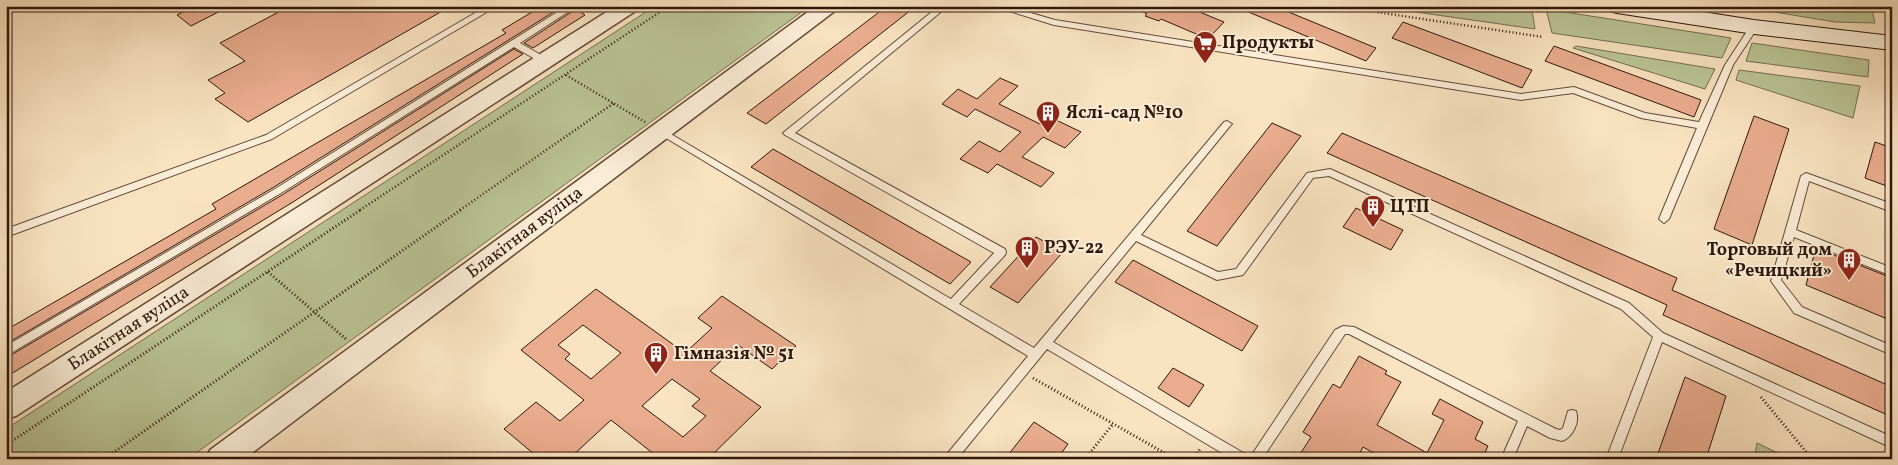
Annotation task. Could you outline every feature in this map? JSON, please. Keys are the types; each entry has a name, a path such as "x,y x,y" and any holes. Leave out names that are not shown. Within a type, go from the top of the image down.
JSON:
{"main road":[{"path":"1617,6 1754,27 1892,43"}],"street":[{"name":"Блакітная вуліца","path":"6,407 630,6"},
{"name":"Блакітная вуліца","path":"221,459 829,6"}],"lane":[{"path":"6,234 269,137 493,6"},
{"path":"6,352 278,191 573,6"},
{"path":"944,6 788,133 1001,252 952,305"},
{"path":"997,6 1054,22 1521,97 1574,90 1644,116 1702,126"},
{"path":"1664,219 1729,65 1754,27"},
{"path":"513,43 546,61"},
{"path":"949,459 1227,124"},
{"path":"661,132 1036,355"},
{"path":"1135,236 1217,276 1239,272 1310,175 1330,172 1625,306 1658,336 1892,443"},
{"path":"1892,208 1806,176 1776,281 1798,310 1892,351"},
{"path":"1791,232 1892,272"},
{"path":"1255,459 1339,333 1343,330 1350,330 1524,421 1554,434 1562,436 1568,430 1572,414"},
{"path":"1612,459 1658,336"},
{"path":"1045,344 1243,459"},
{"path":"1507,459 1524,421"}],"path":[{"path":"6,445 669,6"},
{"path":"1336,6 1543,37"},
{"path":"566,75 661,132"},
{"path":"104,459 614,103"},
{"path":"268,272 363,353"},
{"path":"1022,371 1175,459"},
{"path":"1741,374 1812,459"},
{"path":"1086,459 1113,424"}],"green space":[{"path":"655,6 810,6 188,459 6,459 6,429"},
{"path":"1374,6 1509,6 1532,10 1535,29"},
{"path":"1738,6 1871,6 1875,23 1835,22"},
{"path":"1546,9 1731,38 1722,58 1552,33"},
{"path":"1752,43 1869,60 1868,77 1746,61"},
{"path":"1576,46 1715,69 1705,89 1573,48"},
{"path":"1739,70 1860,86 1853,118 1736,80"},
{"path":"1757,443 1790,459 1754,459"}],"building":[{"path":"195,6 230,6 191,26 177,15"},
{"path":"290,6 451,6 248,122 215,99 225,93 208,80 245,61 220,43"},
{"path":"542,6 563,6 274,187 6,344 6,330 216,209 212,204 506,33 502,30"},
{"path":"887,6 916,6 766,124 747,113"},
{"path":"1130,6 1185,6 1224,22 1208,39 1161,19 1159,21 1145,16 1147,14"},
{"path":"1234,6 1274,6 1376,48 1366,61"},
{"path":"576,9 585,15 533,48 524,43"},
{"path":"1403,22 1532,70 1522,88 1392,38"},
{"path":"1554,46 1701,100 1694,117 1545,61"},
{"path":"514,49 523,54 293,202 6,377 6,358 282,195"},
{"name":"Яслі-сад №10","path":"1000,78 1018,86 999,104 1044,126 1052,118 1081,132 1065,148 1043,137 1022,157 1054,173 1041,187 997,164 988,173 960,159 979,141 1000,152 1021,132 975,109 967,117 942,104 958,89 977,99"},
{"path":"1754,116 1789,129 1752,245 1714,229"},
{"path":"1272,123 1301,136 1217,246 1187,231"},
{"path":"1342,133 1677,278 1672,290 1892,387 1892,417 1663,315 1667,305 1327,153"},
{"path":"1875,142 1892,148 1892,188 1865,178"},
{"path":"773,149 971,262 950,284 751,167"},
{"name":"ЦТП","path":"1356,208 1403,230 1391,250 1343,227"},
{"name":"РЭУ-22","path":"1036,237 1063,252 1018,303 990,287"},
{"name":"Торговый дом «Речицкий»","path":"1816,248 1892,278 1892,321 1806,285"},
{"path":"1133,260 1258,326 1242,351 1115,282"},
{"name":"Гімназія № 51","path":"596,289 685,353 712,328 698,318 722,296 796,346 772,369 738,345 710,371 761,407 708,459 660,459 611,420 569,459 540,459 504,429 536,402 560,421 584,400 521,350","holes":["583,325 621,353 591,379 565,359 570,354 558,345","672,379 700,399 692,406 706,416 683,437 642,406"]},
{"path":"1359,356 1387,371 1385,374 1401,382 1377,425 1427,453 1444,420 1432,414 1440,399 1483,422 1475,439 1488,446 1482,459 1384,459 1363,447 1357,459 1297,459 1311,437 1303,432 1333,384 1340,388"},
{"path":"1173,368 1204,385 1189,407 1158,388"},
{"path":"1685,377 1726,396 1706,459 1656,459"},
{"path":"1034,422 1068,444 1057,459 1005,459"}],"place":[{"name":"Продукты","path":"1205,64"},
{"name":"Яслі-сад №10","path":"1048,134"},
{"name":"ЦТП","path":"1373,228"},
{"name":"РЭУ-22","path":"1027,269"},
{"name":"Торговый дом «Речицкий»","path":"1849,281"},
{"name":"Гімназія № 51","path":"656,375"}]}
